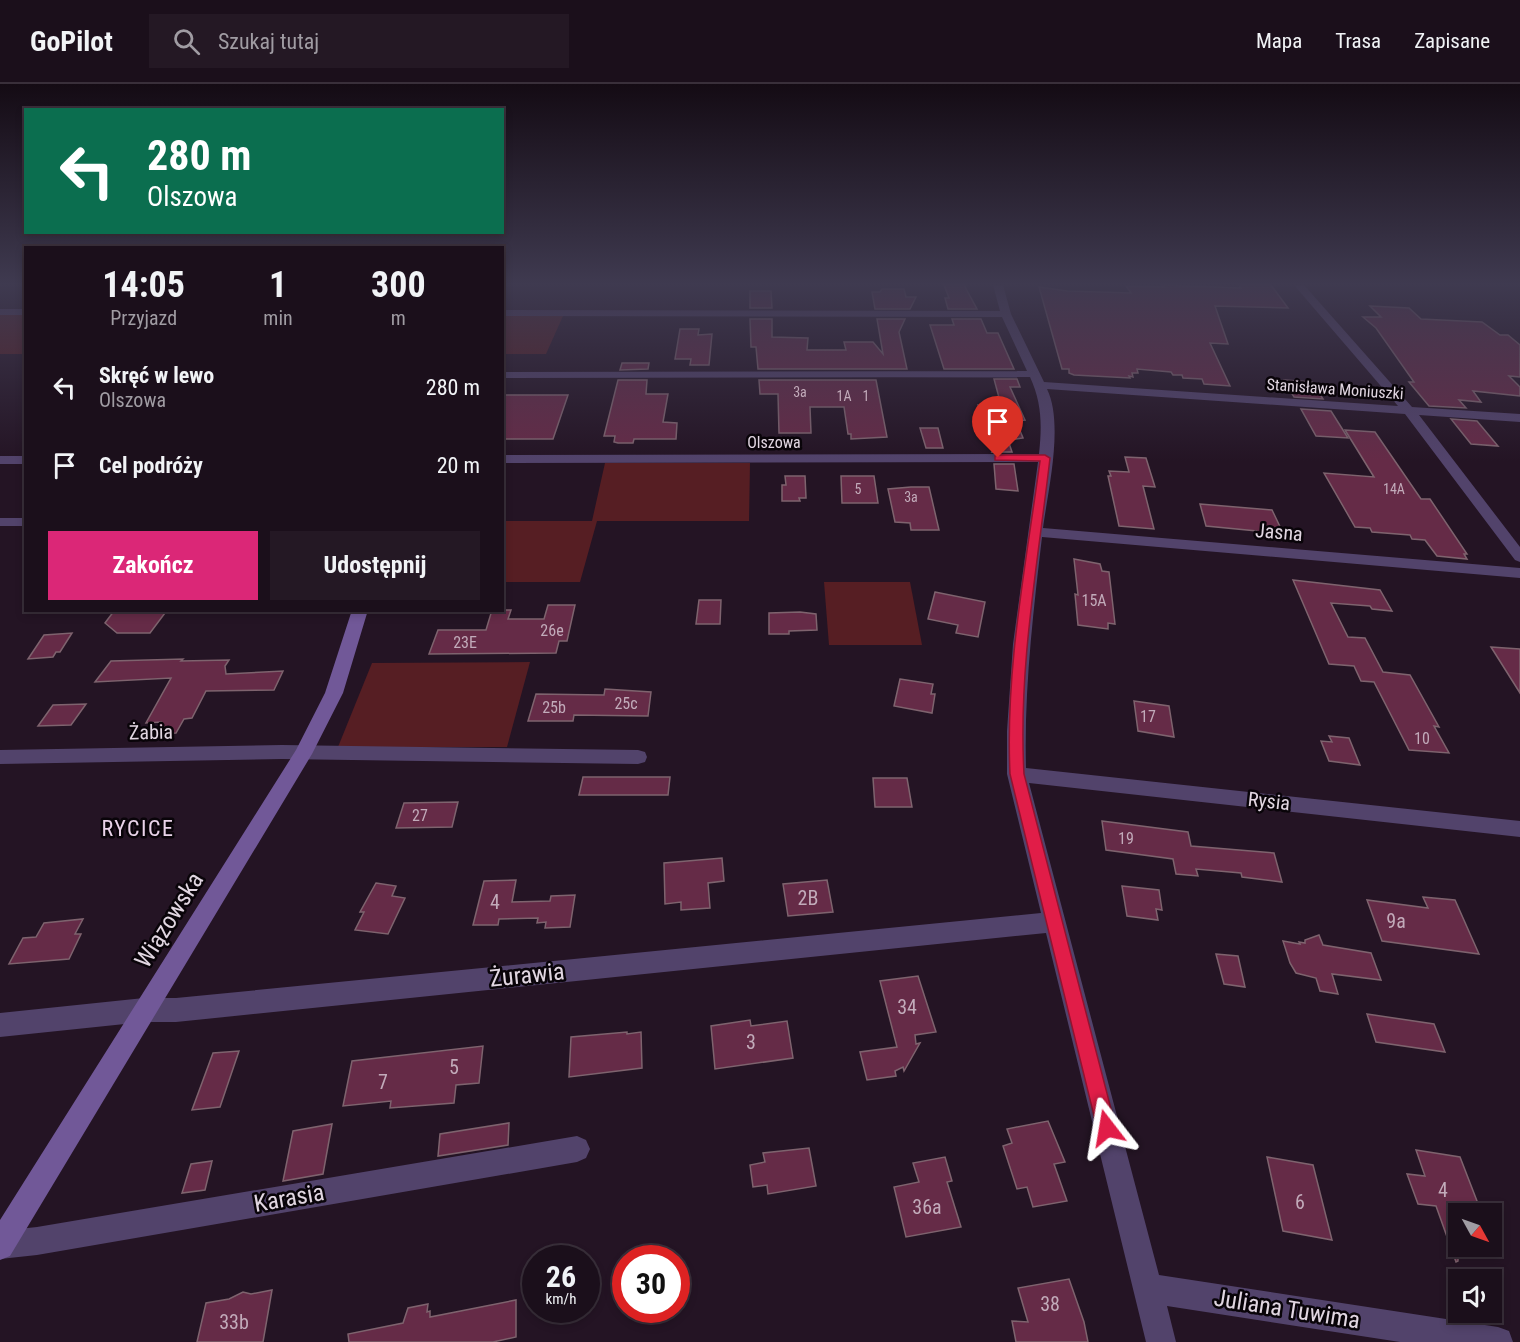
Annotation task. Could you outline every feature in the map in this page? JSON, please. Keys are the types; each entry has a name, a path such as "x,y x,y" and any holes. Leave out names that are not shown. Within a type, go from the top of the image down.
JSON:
{"main road":[{"name":"Wiązowska","path":"0,1245 303,754 334,693 346,663 359,612"}],"street":[{"path":"1020,344 1047,403 1048,429 1019,664 1015,730 1017,774 1161,1342"},
{"path":"1350,344 1422,426 1520,557"},
{"name":"Stanisława Moniuszki","path":"504,375 1037,380 1520,418"},
{"name":"Olszowa","path":"504,459 1045,458"},
{"path":"0,460 24,460"},
{"path":"0,522 24,522"},
{"name":"Jasna","path":"1035,532 1520,573"},
{"name":"Żabia","path":"0,758 282,752 638,757"},
{"name":"Rysia","path":"1017,774 1520,829"},
{"name":"Żurawia","path":"0,1025 144,1010 176,1010 1054,921"},
{"name":"Karasia","path":"0,1245 37,1241 577,1149"},
{"name":"Juliana Tuwima","path":"1147,1288 1498,1342"}],"shaded area":[{"path":"0,344 24,344 24,354 0,354"},
{"path":"504,344 551,344 546,354 504,354"},
{"path":"605,463 750,463 749,521 597,521 580,582 504,582 504,521 592,521"},
{"path":"824,582 910,582 922,645 829,645"},
{"path":"530,662 507,747 338,747 372,663"}],"building":[{"path":"678,344 711,344 709,365 690,365 691,359 675,359"},
{"path":"751,344 808,344 807,350 846,350 844,344 874,344 883,354 881,344 902,344 907,369 758,369 756,347 751,347"},
{"path":"936,344 1003,344 1014,369 944,369"},
{"path":"1055,344 1210,344 1230,386 1204,384 1202,379 1183,378 1182,375 1173,375 1171,372 1137,369 1138,373 1132,373 1133,377 1129,376 1130,378 1074,375 1069,373 1069,369 1062,369"},
{"path":"1387,344 1520,345 1520,377 1509,376 1520,387 1520,396 1473,391 1481,402 1459,400 1466,408 1429,406 1409,382 1414,382"},
{"path":"622,363 649,363 648,369 620,370"},
{"path":"994,379 1017,379 1020,387 1010,387 1025,420 1016,421 1023,438 1008,440 1012,452 992,452 994,449 978,405 1001,405"},
{"path":"618,380 647,380 646,394 668,394 663,422 677,423 676,439 634,439 633,443 618,443 614,442 615,436 604,436"},
{"path":"759,380 876,380 887,437 851,439 851,434 848,434 844,407 810,407 811,433 779,433 778,394 760,394"},
{"path":"1284,380 1312,382 1323,399 1294,397"},
{"path":"504,395 568,395 553,439 504,439"},
{"path":"1301,409 1331,411 1348,438 1316,436"},
{"path":"1451,419 1477,421 1498,446 1471,444"},
{"path":"920,428 938,428 943,448 926,448"},
{"path":"1345,430 1375,432 1421,499 1430,499 1467,554 1464,554 1467,559 1437,556 1425,540 1412,539 1410,535 1372,532 1370,528 1355,527 1324,473 1374,477"},
{"path":"1125,457 1146,458 1155,487 1143,486 1154,529 1119,526 1108,476 1111,476 1109,471 1129,472"},
{"path":"994,464 1014,464 1018,491 996,489"},
{"path":"785,476 805,476 806,498 799,498 800,501 782,501 782,485 786,485"},
{"path":"841,476 874,476 878,503 842,503"},
{"path":"929,487 939,530 911,530 910,523 895,522 888,489"},
{"path":"1200,504 1272,510 1285,537 1259,534 1257,531 1206,526"},
{"path":"1074,559 1100,564 1102,571 1109,572 1115,624 1108,623 1108,629 1078,625 1075,594 1078,595"},
{"path":"1293,580 1380,590 1392,611 1372,609 1370,606 1331,603 1348,637 1365,638 1383,672 1410,675 1439,727 1434,726 1449,753 1409,750 1374,682 1361,681 1354,666 1329,664"},
{"path":"935,592 985,602 978,637 956,633 958,625 928,619"},
{"path":"699,600 721,600 720,624 696,624"},
{"path":"548,605 575,605 567,641 559,641 556,653 429,654 438,630 486,630 491,612 511,610 508,619 544,619"},
{"path":"113,612 165,613 150,633 117,633 105,623"},
{"path":"769,613 816,614 817,630 769,634"},
{"path":"72,633 60,652 56,652 53,657 28,659 44,635"},
{"path":"1491,647 1520,649 1520,693"},
{"path":"183,659 181,661 229,660 225,666 226,674 283,671 274,690 206,691 192,718 184,719 176,733 155,734 161,722 146,723 171,678 95,682 111,661"},
{"path":"900,679 933,684 931,694 935,694 932,713 894,706"},
{"path":"605,689 651,692 648,716 574,715 573,721 528,721 536,694 604,695"},
{"path":"1134,701 1169,706 1174,737 1138,731"},
{"path":"86,704 71,725 38,726 53,705"},
{"path":"1329,736 1349,738 1360,765 1329,761 1321,741 1332,742"},
{"path":"583,777 670,777 668,795 579,795"},
{"path":"873,778 907,778 912,807 875,807"},
{"path":"458,802 452,827 396,828 404,803"},
{"path":"1102,821 1188,832 1191,846 1274,853 1282,882 1242,877 1241,873 1196,869 1198,876 1176,874 1173,859 1106,850"},
{"path":"722,858 724,881 708,883 710,908 681,910 681,902 665,904 664,863"},
{"path":"516,880 512,902 550,901 551,896 575,895 570,927 545,928 546,922 537,923 538,918 499,919 498,925 473,925 484,881"},
{"path":"827,880 833,912 788,916 783,884"},
{"path":"376,883 396,886 392,896 405,898 388,934 355,930 364,912 360,912"},
{"path":"1122,886 1159,890 1162,910 1156,909 1158,920 1127,916"},
{"path":"1423,897 1455,900 1479,954 1382,941 1367,900 1428,908"},
{"path":"83,919 75,934 81,934 69,959 9,964 23,938 36,937 44,923"},
{"path":"1319,935 1323,945 1371,953 1381,980 1332,974 1338,994 1320,991 1316,978 1296,973 1283,941 1300,944 1299,942 1305,943 1305,940"},
{"path":"1216,954 1238,956 1245,987 1224,984"},
{"path":"918,976 936,1032 915,1035 916,1044 920,1043 904,1071 903,1067 895,1071 896,1076 867,1080 860,1052 897,1047 880,981"},
{"path":"1367,1014 1434,1024 1445,1052 1376,1042"},
{"path":"750,1020 751,1026 787,1021 793,1058 715,1069 711,1026"},
{"path":"627,1032 627,1034 641,1032 642,1068 569,1077 571,1037"},
{"path":"483,1046 479,1083 456,1085 454,1103 390,1108 391,1101 343,1106 352,1061"},
{"path":"239,1051 220,1107 192,1110 213,1053"},
{"path":"1048,1121 1065,1162 1054,1164 1067,1201 1033,1207 1027,1187 1017,1189 1003,1146 1012,1143 1007,1129"},
{"path":"509,1123 508,1145 438,1156 440,1134"},
{"path":"332,1124 323,1174 283,1181 293,1131"},
{"path":"809,1148 816,1186 768,1194 767,1185 753,1187 750,1165 765,1162 763,1153"},
{"path":"1416,1150 1460,1157 1478,1203 1448,1203 1448,1240 1436,1206 1418,1204 1407,1174 1425,1176"},
{"path":"945,1157 952,1181 947,1182 961,1227 906,1237 894,1187 919,1182 913,1163"},
{"path":"1267,1157 1313,1165 1332,1240 1283,1231"},
{"path":"212,1161 205,1190 182,1193 191,1164"},
{"path":"1069,1279 1084,1322 1088,1342 1016,1342 1012,1321 1028,1322 1018,1288"},
{"path":"272,1290 263,1342 197,1342 206,1303 229,1299 243,1292 251,1294"},
{"path":"516,1300 516,1337 493,1342 349,1342 348,1334 403,1323 408,1308 428,1304 427,1312 430,1311 430,1317"}],"district":[{"name":"RYCICE","path":"138,828"}],"route":[{"path":"998,458 1045,458 1019,664 1015,730 1017,774 1107,1128"}]}
